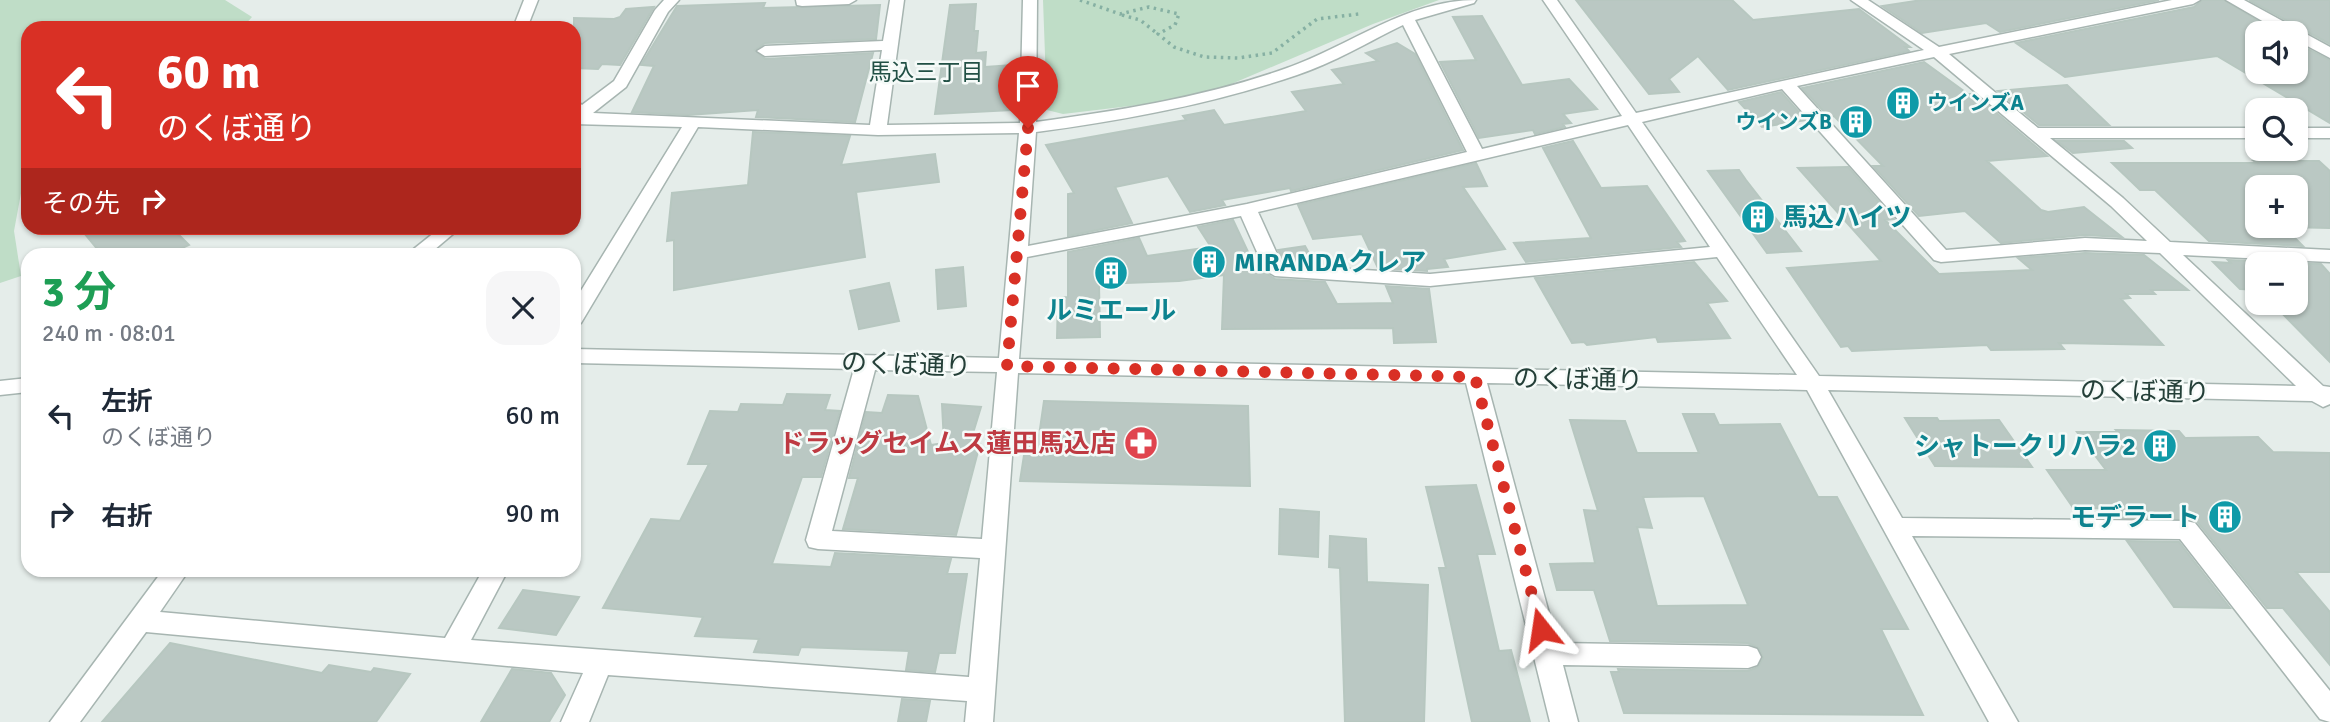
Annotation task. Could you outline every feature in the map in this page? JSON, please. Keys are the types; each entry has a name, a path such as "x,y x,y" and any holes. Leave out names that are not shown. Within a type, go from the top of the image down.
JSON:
{"street":[{"path":"523,21 531,0"},
{"path":"581,109 620,84 662,10 671,0"},
{"path":"802,2 849,0"},
{"path":"878,130 897,0"},
{"path":"979,722 1028,128 1030,0"},
{"path":"581,113 693,122 878,130 1028,128 1117,117 1202,99 1294,71 1407,18 1469,0"},
{"path":"1550,0 1814,384 2004,722"},
{"path":"1858,0 1938,53 2036,133 2117,202 2326,398"},
{"path":"1019,253 1247,209 1786,83 2193,0"},
{"path":"2232,0 2271,21"},
{"path":"1407,18 1478,157"},
{"path":"2308,39 2326,47"},
{"path":"765,51 889,45"},
{"path":"1786,83 1941,256 2085,244 2330,256"},
{"path":"581,306 693,122"},
{"path":"2036,133 2245,133"},
{"path":"2308,133 2330,133"},
{"path":"1247,209 1275,270 1430,280 1723,251"},
{"path":"425,248 442,235"},
{"name":"のくぼ通り","path":"581,356 2326,398"},
{"path":"866,363 818,540 993,549"},
{"path":"1475,377 1564,722"},
{"path":"0,388 21,386"},
{"path":"1895,527 2186,530 2330,711"},
{"path":"64,722 172,577"},
{"path":"453,649 491,577"},
{"path":"141,621 600,663 983,690"},
{"path":"1547,654 1748,657"},
{"path":"575,722 600,663"}],"path":[{"path":"1080,0 1140,20 1174,47 1204,57 1238,58 1272,53 1317,19 1349,17 1367,12"},
{"path":"1120,14 1142,6 1161,7 1179,14 1175,25 1158,34"}],"green space":[{"path":"0,0 225,0 252,17 248,21 21,21 21,193 14,231 21,276 0,283"},
{"path":"1043,0 1439,0 1373,24 1229,85 1172,101 1063,114 1047,110"}],"building":[{"path":"1576,0 1732,0 1753,20 1859,9 1910,47 1905,47 1909,51 1728,90 1698,56 1669,79 1679,92 1649,94"},
{"path":"1922,0 2159,0 2000,32 1986,23 1922,33 1882,6"},
{"path":"2202,0 2224,0 2258,21 2245,21 2245,73 2217,56 2065,77 2016,43 2194,7"},
{"path":"2249,0 2330,0 2330,44 2308,32 2308,21 2288,21"},
{"path":"765,3 763,8 880,5 876,39 765,43 755,50 765,59 873,53 855,122 756,117 758,110 688,115 632,112 654,66 641,65 677,6"},
{"path":"976,4 976,53 986,52 985,67 1012,65 1012,110 935,114 950,5"},
{"path":"654,7 620,65 602,64 598,69 581,68 581,21 574,21 574,18 614,19 620,17 626,9"},
{"path":"1482,16 1522,85 1569,79 1597,109 1563,114 1571,123 1563,124 1565,127 1535,134 1533,130 1479,138 1440,62 1476,60 1453,17"},
{"path":"1397,43 1415,54 1463,150 1291,191 1290,188 1222,200 1225,205 1190,212 1168,176 1115,187 1132,223 1068,236 1068,194 1074,193 1046,145 1186,120 1183,116 1214,110 1224,125 1306,111 1292,92 1344,84 1332,70 1378,61 1366,53"},
{"path":"2308,49 2330,60 2330,123 2308,110 2308,98 2288,98 2264,84 2308,84"},
{"path":"1924,62 1968,94 1974,94 2047,156 1987,161 2041,210 2048,212 2084,207 2122,237 2085,235 2001,243 1965,211 1919,216 1873,166 1883,166 1834,116 1829,117 1802,88"},
{"path":"2067,85 2109,125 2039,125 1998,91"},
{"path":"1781,92 1806,120 1762,127 1739,102"},
{"path":"753,132 850,136 841,165 935,154 939,182 856,192 865,257 674,290 674,240 667,241 672,193 748,185"},
{"path":"1573,141 1601,188 1647,186 1685,241 1677,242 1681,247 1526,262 1514,243 1591,238 1543,148"},
{"path":"2057,141 2124,141 2132,148 2073,153"},
{"path":"2319,161 2330,171 2330,228 2308,228 2308,175 2245,175 2245,238 2295,238 2303,246 2209,241 2155,190 2140,190 2112,163"},
{"path":"1476,163 1487,186 1463,187 1505,249 1444,259 1448,267 1427,271 1378,268 1362,234 1313,239 1298,205"},
{"path":"1848,167 1894,219 1885,220 1939,274 2032,270 2018,258 2085,253 2144,255 2188,290 2151,290 2155,294 2126,294 2130,298 2121,299 2163,345 2059,343 2064,349 1991,350 1987,345 1852,351 1848,346 1841,347 1787,268 1881,261 1798,168"},
{"name":"馬込ハイツ","path":"1739,170 1801,251 1767,253 1708,171"},
{"path":"1233,220 1249,254 1255,254 1264,272 1275,279 1325,282 1337,304 1393,303 1386,286 1429,289 1436,342 1394,343 1393,328 1222,329 1224,275 1179,281 1099,284 1100,337 1057,338 1058,298 1068,297 1068,252 1139,238 1147,256 1211,247 1198,227"},
{"path":"86,235 179,235 189,245 182,248 96,248"},
{"path":"1305,246 1315,264 1284,262 1278,250"},
{"path":"2228,260 2245,261 2245,289 2240,289 2213,262 2231,263"},
{"path":"1694,262 1727,301 1707,303 1730,338 1658,342 1656,337 1587,345 1584,342 1572,343 1535,278"},
{"path":"2308,263 2321,264 2330,274 2330,362 2284,315 2308,315"},
{"path":"963,267 966,306 938,309 936,270"},
{"path":"889,283 899,321 859,329 850,291"},
{"path":"787,394 830,395 825,410 840,411 821,477 802,477 772,564 831,567 835,553 951,559 947,574 967,574 955,653 939,653 935,672 906,670 909,651 801,647 798,655 754,652 759,639 695,636 703,617 603,608 651,519 680,521 709,464 688,464 710,411 738,412 741,404 783,405"},
{"path":"888,395 918,396 931,445 944,443 942,404 981,407 970,443 980,444 956,535 843,529 858,478 849,478 866,412 882,413"},
{"path":"1044,401 1248,406 1250,486 1020,481 1027,436 1039,436"},
{"path":"1683,414 1714,414 1719,425 1780,424 1818,497 1837,497 1908,629 1881,629 1923,715 1624,713 1611,672 1619,672 1618,669 1748,671 1758,667 1763,658 1759,648 1748,643 1610,641 1594,590 1557,590 1550,564 1595,563 1584,510 1598,511 1570,420 1625,421 1637,453 1699,453","holes":["1704,496 1748,605 1657,606 1637,527 1652,528 1643,497"]},
{"path":"1905,418 1937,418 1939,421 1999,420 2032,467 1935,466"},
{"path":"2116,430 2179,431 2185,438 2258,437 2273,452 2330,453 2330,572 2296,572 2330,612 2330,665 2283,608 2267,608 2196,520 2110,518 2104,508 2074,509 2047,470 2106,470 2077,432 2118,432"},
{"path":"1476,485 1495,554 1477,554 1499,651 1511,650 1530,722 1472,722 1439,568 1446,568 1426,487"},
{"path":"1280,509 1319,512 1318,557 1279,554"},
{"path":"1330,536 1366,539 1367,582 1428,585 1424,722 1345,722 1340,568 1329,567"},
{"path":"2127,541 2179,542 2230,608 2174,607"},
{"path":"523,590 579,597 556,635 499,628"},
{"path":"170,643 322,673 329,665 371,672 374,668 410,674 376,722 102,722"},
{"path":"512,669 551,673 565,695 549,722 481,722"},
{"path":"902,699 930,701 926,722 898,722"}],"place":[{"name":"ウインズA","path":"1903,103"},
{"name":"ウインズB","path":"1856,122"},
{"name":"馬込ハイツ","path":"1758,217"},
{"name":"MIRANDAクレア","path":"1209,262"},
{"name":"ルミエール","path":"1111,273"},
{"name":"ドラッグセイムス蓮田馬込店","path":"1141,443"},
{"name":"シャトークリハラ2","path":"2160,446"},
{"name":"モデラート","path":"2225,517"}],"district":[{"name":"馬込三丁目","path":"926,72"}],"route":[{"path":"1028,128 1007,366 1475,377 1541,629"}]}
